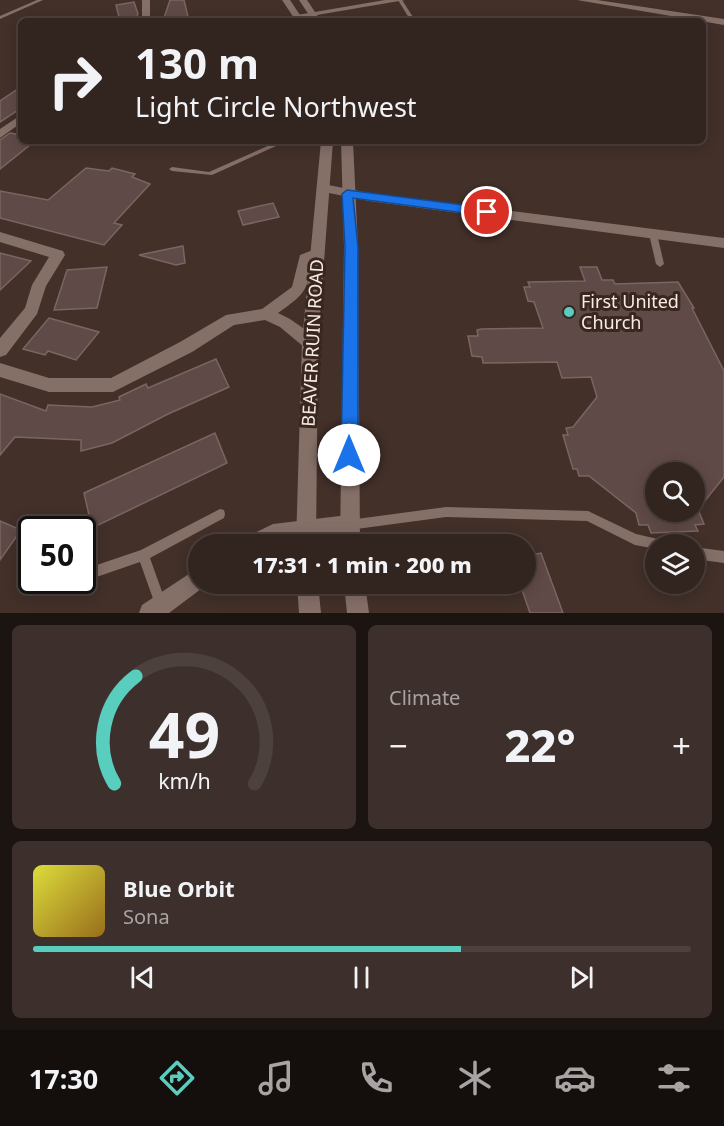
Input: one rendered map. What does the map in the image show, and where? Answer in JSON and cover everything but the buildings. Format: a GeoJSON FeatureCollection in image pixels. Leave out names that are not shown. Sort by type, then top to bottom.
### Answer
{"type":"FeatureCollection","features":[{"type":"Feature","properties":{"kind":"street"},"geometry":{"type":"LineString","coordinates":[[146,0],[146,18]]}},
{"type":"Feature","properties":{"kind":"street"},"geometry":{"type":"LineString","coordinates":[[286,0],[297,18]]}},
{"type":"Feature","properties":{"kind":"street"},"geometry":{"type":"LineString","coordinates":[[303,0],[315,17],[401,0]]}},
{"type":"Feature","properties":{"kind":"street"},"geometry":{"type":"LineString","coordinates":[[581,0],[698,18]]}},
{"type":"Feature","properties":{"kind":"street"},"geometry":{"type":"LineString","coordinates":[[706,19],[724,22]]}},
{"type":"Feature","properties":{"kind":"street"},"geometry":{"type":"LineString","coordinates":[[0,135],[18,120]]}},
{"type":"Feature","properties":{"kind":"street","name":"BEAVER RUIN ROAD"},"geometry":{"type":"LineString","coordinates":[[305,534],[310,342],[327,144]]}},
{"type":"Feature","properties":{"kind":"street","name":"BEAVER RUIN ROAD"},"geometry":{"type":"LineString","coordinates":[[347,144],[347,194],[351,247],[349,534]]}},
{"type":"Feature","properties":{"kind":"street"},"geometry":{"type":"LineString","coordinates":[[323,188],[347,194],[724,243]]}},
{"type":"Feature","properties":{"kind":"street"},"geometry":{"type":"LineString","coordinates":[[0,237],[58,255],[39,285],[32,310],[0,351]]}},
{"type":"Feature","properties":{"kind":"street"},"geometry":{"type":"LineString","coordinates":[[0,370],[49,385],[113,385],[186,347],[231,320],[266,315],[290,301],[302,288],[305,259],[318,253]]}},
{"type":"Feature","properties":{"kind":"street"},"geometry":{"type":"LineString","coordinates":[[266,315],[285,323],[310,342]]}},
{"type":"Feature","properties":{"kind":"street"},"geometry":{"type":"LineString","coordinates":[[156,610],[188,585]]}},
{"type":"Feature","properties":{"kind":"street"},"geometry":{"type":"LineString","coordinates":[[309,594],[310,613]]}},
{"type":"Feature","properties":{"kind":"street"},"geometry":{"type":"LineString","coordinates":[[356,594],[358,613]]}},
{"type":"Feature","properties":{"kind":"lane"},"geometry":{"type":"LineString","coordinates":[[0,18],[41,0]]}},
{"type":"Feature","properties":{"kind":"lane"},"geometry":{"type":"LineString","coordinates":[[401,0],[411,17]]}},
{"type":"Feature","properties":{"kind":"lane"},"geometry":{"type":"LineString","coordinates":[[172,169],[210,174],[277,144]]}},
{"type":"Feature","properties":{"kind":"lane"},"geometry":{"type":"LineString","coordinates":[[653,234],[660,264]]}},
{"type":"Feature","properties":{"kind":"lane"},"geometry":{"type":"LineString","coordinates":[[353,534],[446,512],[588,516],[635,539],[645,541]]}},
{"type":"Feature","properties":{"kind":"lane"},"geometry":{"type":"LineString","coordinates":[[96,571],[143,555],[220,514]]}},
{"type":"Feature","properties":{"kind":"lane"},"geometry":{"type":"LineString","coordinates":[[705,554],[724,557]]}},
{"type":"Feature","properties":{"kind":"lane"},"geometry":{"type":"LineString","coordinates":[[143,555],[156,610]]}},
{"type":"Feature","properties":{"kind":"place","name":"First United Church"},"geometry":{"type":"Point","coordinates":[569,312]}},
{"type":"Feature","properties":{"kind":"route"},"geometry":{"type":"LineString","coordinates":[[349,455],[351,247],[347,194],[487,212]]}}]}
